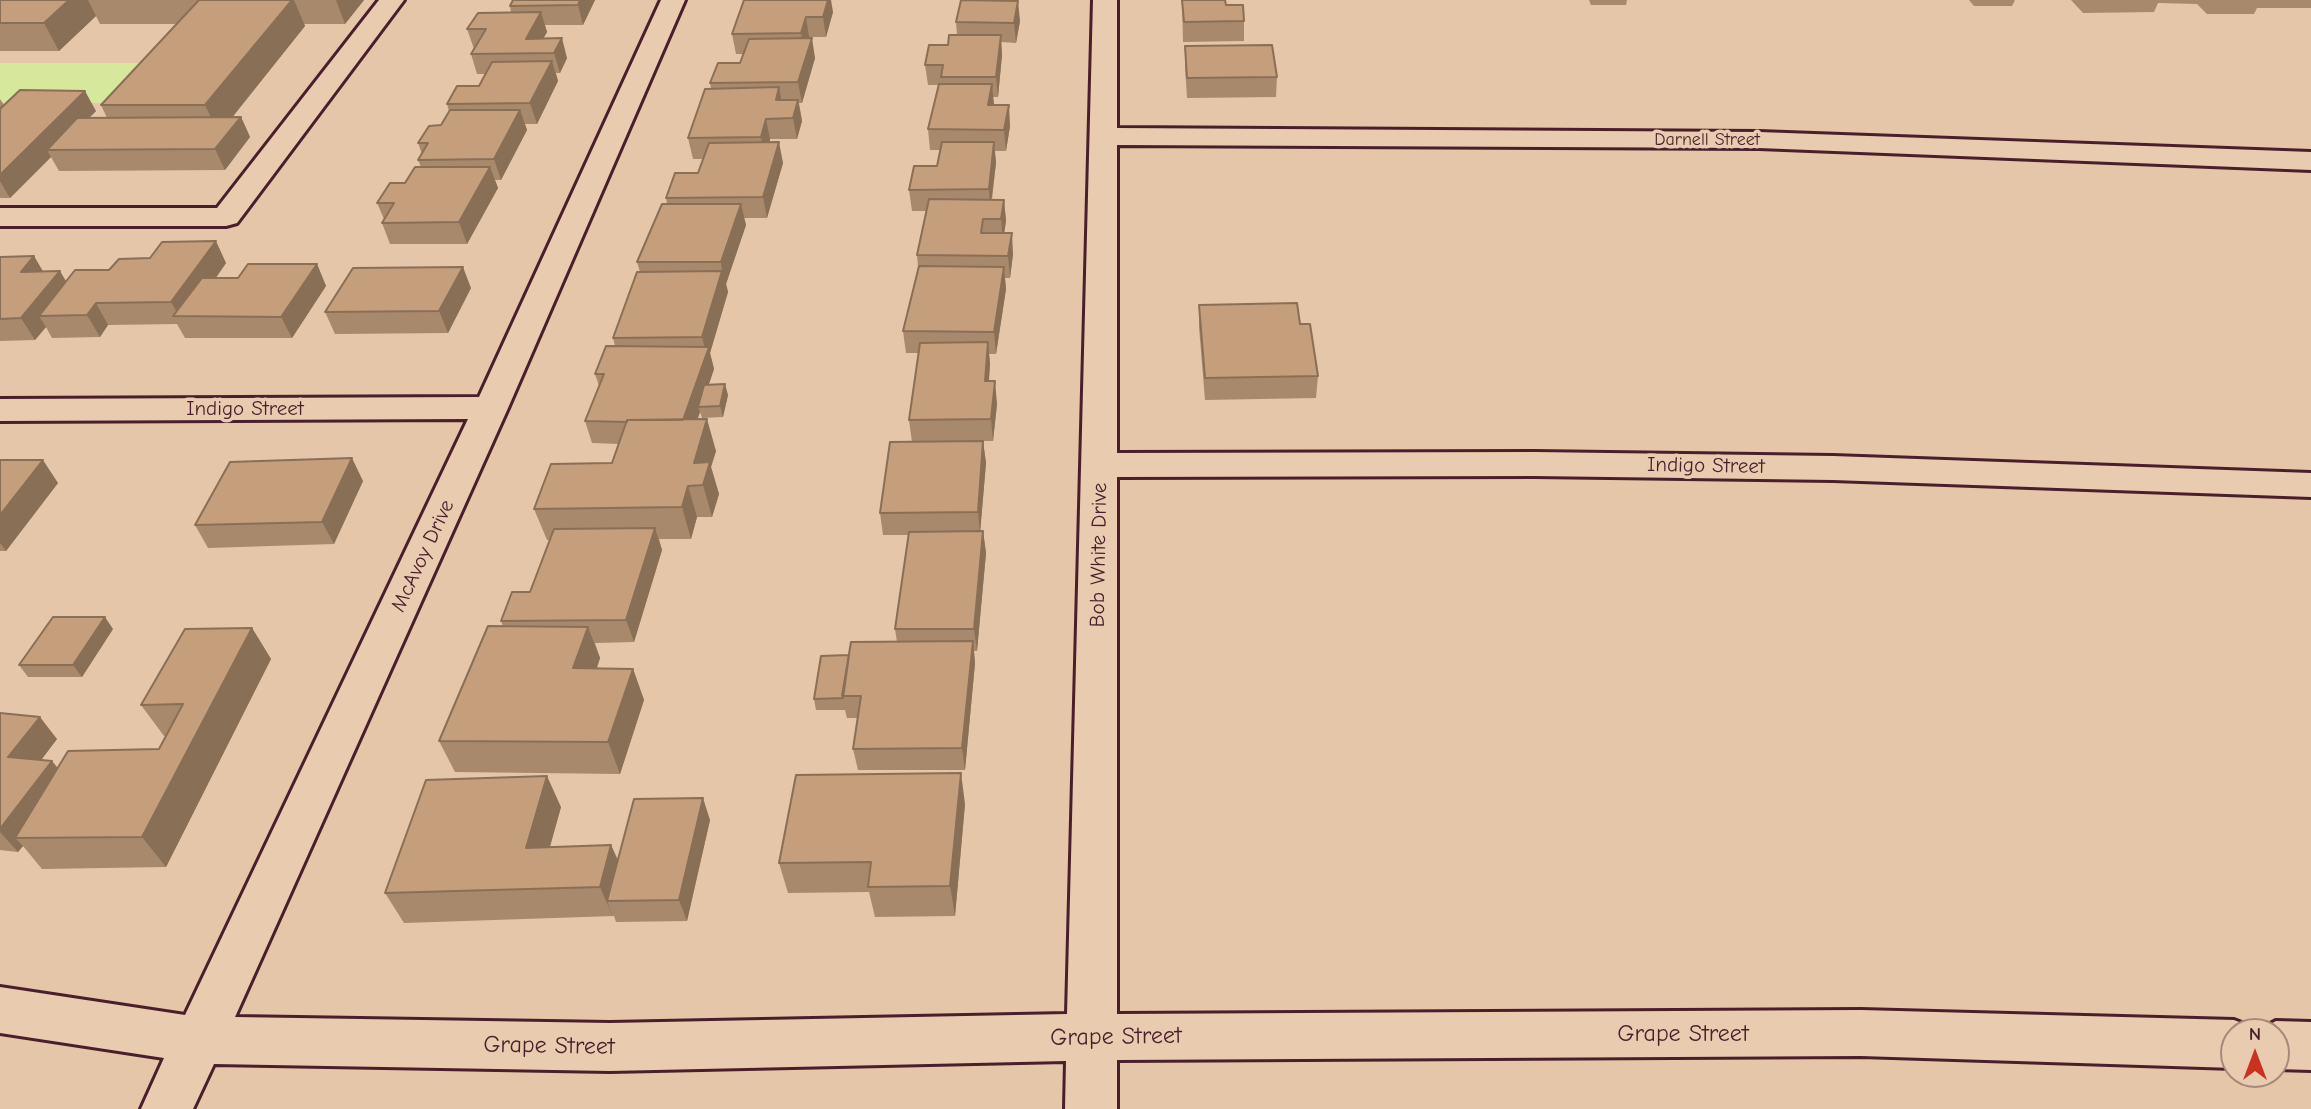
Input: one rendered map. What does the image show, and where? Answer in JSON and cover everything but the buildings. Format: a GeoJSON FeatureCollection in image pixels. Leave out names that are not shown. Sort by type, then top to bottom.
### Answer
{"type":"FeatureCollection","features":[{"type":"Feature","properties":{"kind":"street"},"geometry":{"type":"LineString","coordinates":[[0,217],[226,217],[392,0]]}},
{"type":"Feature","properties":{"kind":"street","name":"McAvoy Drive"},"geometry":{"type":"LineString","coordinates":[[167,1109],[491,408],[673,0]]}},
{"type":"Feature","properties":{"kind":"street","name":"Bob White Drive"},"geometry":{"type":"LineString","coordinates":[[1091,1109],[1105,0]]}},
{"type":"Feature","properties":{"kind":"street","name":"Darnell Street"},"geometry":{"type":"LineString","coordinates":[[1103,136],[1759,140],[2311,161]]}},
{"type":"Feature","properties":{"kind":"street","name":"Indigo Street"},"geometry":{"type":"LineString","coordinates":[[0,410],[491,408]]}},
{"type":"Feature","properties":{"kind":"street","name":"Indigo Street"},"geometry":{"type":"LineString","coordinates":[[1100,465],[1534,464],[1833,468],[2311,485]]}},
{"type":"Feature","properties":{"kind":"street","name":"Grape Street"},"geometry":{"type":"LineString","coordinates":[[0,1010],[199,1040],[610,1047],[1092,1037],[1861,1033],[2220,1044]]}},
{"type":"Feature","properties":{"kind":"street"},"geometry":{"type":"LineString","coordinates":[[2290,1045],[2311,1046]]}},
{"type":"Feature","properties":{"kind":"green space"},"geometry":{"type":"Polygon","coordinates":[[[0,63],[165,63],[128,103],[0,103],[0,63]]]}}]}
